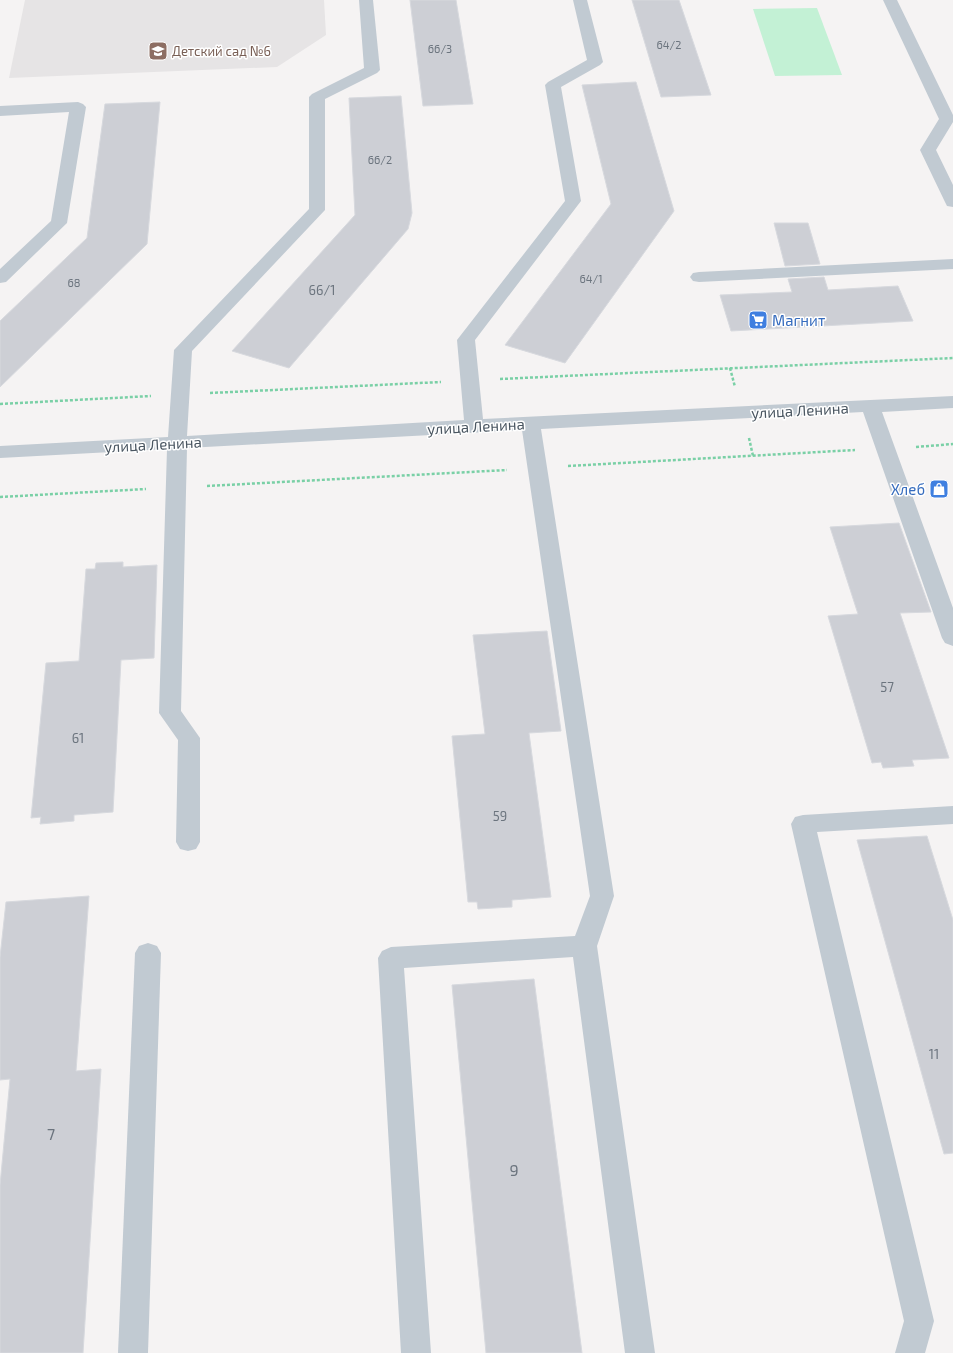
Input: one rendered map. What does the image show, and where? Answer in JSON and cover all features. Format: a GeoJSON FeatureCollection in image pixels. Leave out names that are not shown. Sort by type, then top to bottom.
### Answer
{"type":"FeatureCollection","features":[{"type":"Feature","properties":{"kind":"street"},"geometry":{"type":"LineString","coordinates":[[188,842],[189,738],[170,713],[177,443],[183,350],[317,210],[317,97],[372,70],[366,0]]}},
{"type":"Feature","properties":{"kind":"street"},"geometry":{"type":"LineString","coordinates":[[474,426],[471,380],[466,340],[573,201],[553,85],[595,62],[580,0]]}},
{"type":"Feature","properties":{"kind":"street"},"geometry":{"type":"LineString","coordinates":[[890,0],[947,119],[928,150],[953,202]]}},
{"type":"Feature","properties":{"kind":"street"},"geometry":{"type":"LineString","coordinates":[[0,110],[78,106],[59,223],[0,278]]}},
{"type":"Feature","properties":{"kind":"street"},"geometry":{"type":"LineString","coordinates":[[699,277],[953,264]]}},
{"type":"Feature","properties":{"kind":"street","name":"улица Ленина"},"geometry":{"type":"LineString","coordinates":[[0,452],[953,402]]}},
{"type":"Feature","properties":{"kind":"street"},"geometry":{"type":"LineString","coordinates":[[871,407],[953,638]]}},
{"type":"Feature","properties":{"kind":"street"},"geometry":{"type":"LineString","coordinates":[[531,424],[602,896],[584,946],[640,1353]]}},
{"type":"Feature","properties":{"kind":"street"},"geometry":{"type":"LineString","coordinates":[[910,1353],[919,1321],[803,824],[953,815]]}},
{"type":"Feature","properties":{"kind":"street"},"geometry":{"type":"LineString","coordinates":[[416,1353],[390,958],[584,946]]}},
{"type":"Feature","properties":{"kind":"street"},"geometry":{"type":"LineString","coordinates":[[133,1353],[148,952]]}},
{"type":"Feature","properties":{"kind":"path"},"geometry":{"type":"LineString","coordinates":[[730,368],[735,389]]}},
{"type":"Feature","properties":{"kind":"path"},"geometry":{"type":"LineString","coordinates":[[0,497],[953,444]]}},
{"type":"Feature","properties":{"kind":"shaded area","name":"Детский сад №6"},"geometry":{"type":"Polygon","coordinates":[[[25,0],[324,0],[326,35],[277,67],[9,78],[25,0]]]}},
{"type":"Feature","properties":{"kind":"green space"},"geometry":{"type":"Polygon","coordinates":[[[817,8],[842,75],[775,76],[753,9],[817,8]]]}},
{"type":"Feature","properties":{"kind":"building"},"geometry":{"type":"Polygon","coordinates":[[[410,0],[456,0],[473,104],[423,106],[410,0]]]}},
{"type":"Feature","properties":{"kind":"building"},"geometry":{"type":"Polygon","coordinates":[[[632,0],[679,0],[711,95],[661,97],[632,0]]]}},
{"type":"Feature","properties":{"kind":"building"},"geometry":{"type":"Polygon","coordinates":[[[636,82],[674,211],[565,363],[505,345],[611,204],[582,85],[636,82]]]}},
{"type":"Feature","properties":{"kind":"building"},"geometry":{"type":"Polygon","coordinates":[[[401,96],[412,213],[408,229],[289,368],[232,351],[355,215],[349,98],[401,96]]]}},
{"type":"Feature","properties":{"kind":"building"},"geometry":{"type":"Polygon","coordinates":[[[160,102],[147,244],[0,387],[0,321],[87,238],[105,104],[160,102]]]}},
{"type":"Feature","properties":{"kind":"building"},"geometry":{"type":"Polygon","coordinates":[[[774,223],[808,223],[820,264],[785,266],[774,223]]]}},
{"type":"Feature","properties":{"kind":"building"},"geometry":{"type":"Polygon","coordinates":[[[824,277],[828,290],[898,286],[913,321],[731,331],[720,295],[792,292],[788,279],[824,277]]]}},
{"type":"Feature","properties":{"kind":"building"},"geometry":{"type":"Polygon","coordinates":[[[899,523],[931,612],[900,613],[949,758],[912,760],[914,766],[883,768],[881,762],[872,763],[828,616],[858,614],[830,527],[899,523]]]}},
{"type":"Feature","properties":{"kind":"building"},"geometry":{"type":"Polygon","coordinates":[[[123,562],[123,567],[157,565],[154,658],[121,660],[113,812],[74,815],[74,821],[40,824],[41,817],[31,818],[46,663],[79,661],[86,569],[95,569],[96,563],[123,562]]]}},
{"type":"Feature","properties":{"kind":"building"},"geometry":{"type":"Polygon","coordinates":[[[547,631],[561,731],[529,733],[551,897],[512,900],[512,907],[478,909],[477,902],[468,902],[452,736],[485,734],[473,635],[547,631]]]}},
{"type":"Feature","properties":{"kind":"building"},"geometry":{"type":"Polygon","coordinates":[[[927,836],[953,920],[953,1153],[944,1154],[857,840],[927,836]]]}},
{"type":"Feature","properties":{"kind":"building"},"geometry":{"type":"Polygon","coordinates":[[[89,896],[76,1071],[101,1069],[83,1353],[0,1353],[0,1185],[10,1079],[0,1080],[0,957],[6,902],[89,896]]]}},
{"type":"Feature","properties":{"kind":"building"},"geometry":{"type":"Polygon","coordinates":[[[534,979],[582,1353],[486,1353],[452,985],[534,979]]]}},
{"type":"Feature","properties":{"kind":"place","name":"Детский сад №6"},"geometry":{"type":"Point","coordinates":[158,51]}},
{"type":"Feature","properties":{"kind":"place","name":"Магнит"},"geometry":{"type":"Point","coordinates":[758,320]}},
{"type":"Feature","properties":{"kind":"place","name":"Хлеб"},"geometry":{"type":"Point","coordinates":[939,489]}}]}
